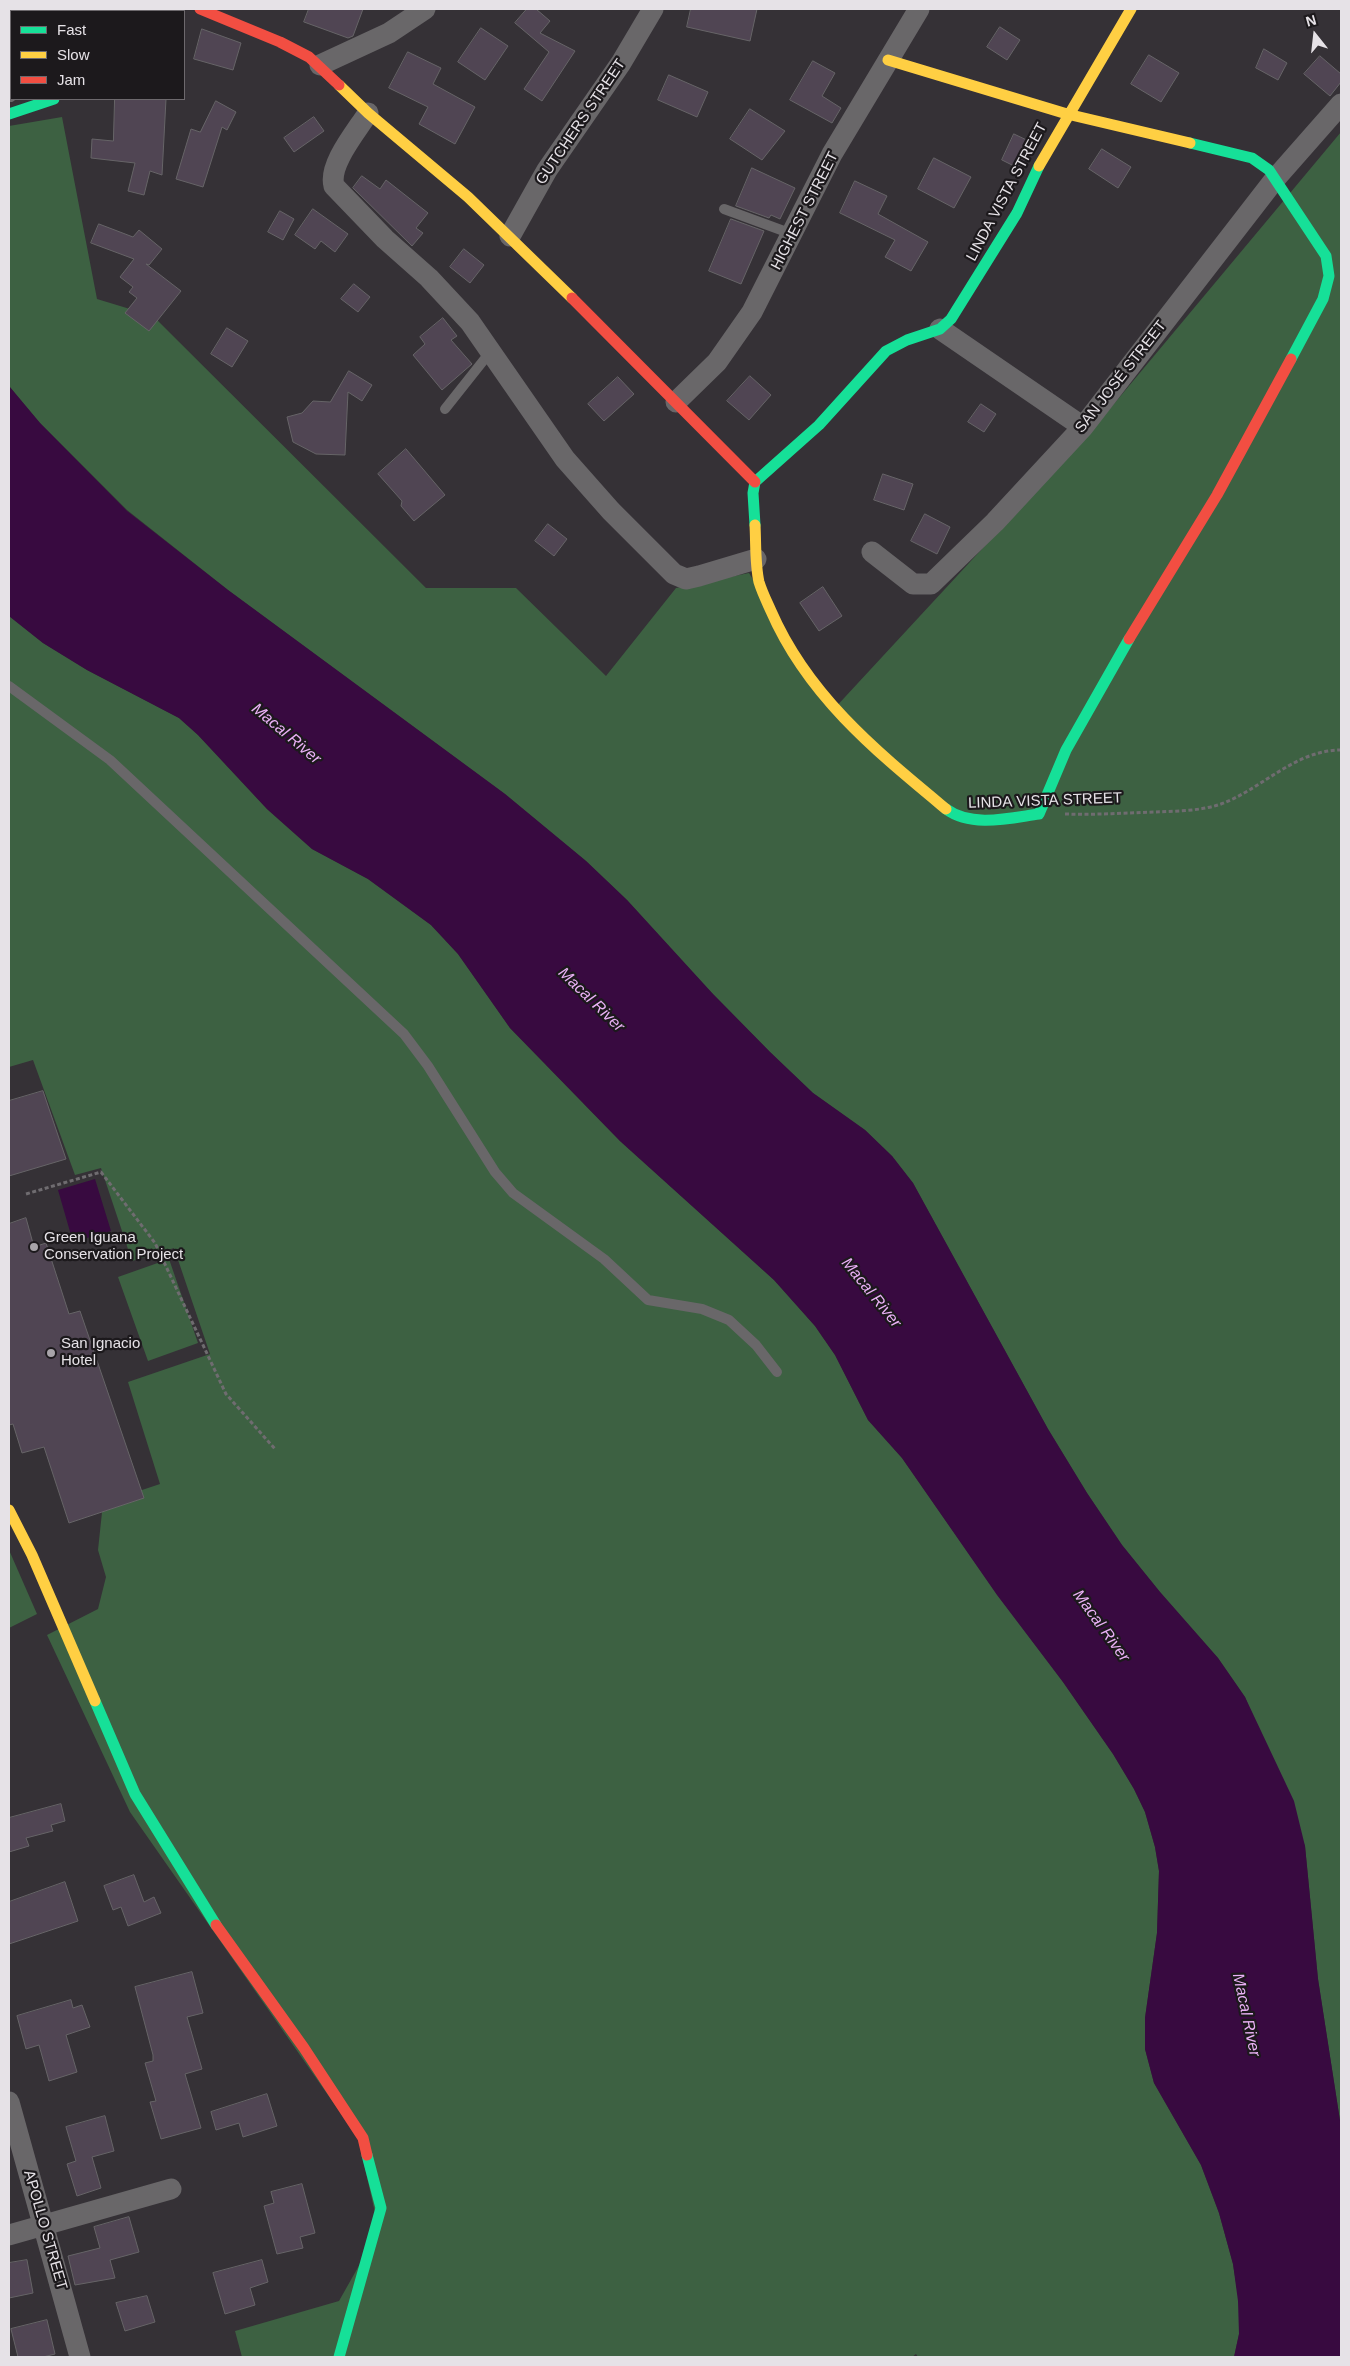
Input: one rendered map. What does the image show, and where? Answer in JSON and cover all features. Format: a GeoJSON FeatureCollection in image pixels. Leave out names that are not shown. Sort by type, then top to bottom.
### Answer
{"type":"FeatureCollection","features":[{"type":"Feature","properties":{"kind":"street"},"geometry":{"type":"LineString","coordinates":[[200,9],[280,42],[320,66],[368,114],[510,236],[755,482]]}},
{"type":"Feature","properties":{"kind":"street"},"geometry":{"type":"LineString","coordinates":[[320,66],[389,33],[425,9]]}},
{"type":"Feature","properties":{"kind":"street","name":"GUTCHERS STREET"},"geometry":{"type":"LineString","coordinates":[[510,236],[547,170],[621,62],[653,9]]}},
{"type":"Feature","properties":{"kind":"street","name":"HIGHEST STREET"},"geometry":{"type":"LineString","coordinates":[[676,402],[717,362],[752,312],[832,154],[919,9]]}},
{"type":"Feature","properties":{"kind":"street","name":"LINDA VISTA STREET"},"geometry":{"type":"LineString","coordinates":[[1039,814],[985,820],[960,818],[949,812],[883,757],[838,714],[805,671],[767,606],[759,582],[756,559],[753,493],[755,482],[819,425],[886,351],[907,340],[940,329],[961,306],[1017,213],[1046,152],[1067,114],[1131,9]]}},
{"type":"Feature","properties":{"kind":"street"},"geometry":{"type":"LineString","coordinates":[[888,60],[1067,114],[1252,158],[1265,166],[1275,179],[1326,256],[1329,276],[1322,299],[1217,495],[1118,656],[1066,750],[1039,814]]}},
{"type":"Feature","properties":{"kind":"street"},"geometry":{"type":"LineString","coordinates":[[9,114],[51,100]]}},
{"type":"Feature","properties":{"kind":"street","name":"SAN JOSÉ STREET"},"geometry":{"type":"LineString","coordinates":[[872,552],[913,584],[931,584],[995,522],[1083,427],[1275,179],[1341,104]]}},
{"type":"Feature","properties":{"kind":"street"},"geometry":{"type":"LineString","coordinates":[[368,114],[335,166],[331,177],[334,186],[385,239],[429,278],[470,322],[492,350],[565,459],[611,511],[674,574],[686,578],[699,576],[756,559]]}},
{"type":"Feature","properties":{"kind":"street"},"geometry":{"type":"LineString","coordinates":[[940,329],[1083,427]]}},
{"type":"Feature","properties":{"kind":"street"},"geometry":{"type":"LineString","coordinates":[[9,1510],[32,1555],[135,1794],[202,1905],[304,2048],[363,2138],[381,2208],[339,2357]]}},
{"type":"Feature","properties":{"kind":"street","name":"APOLLO STREET"},"geometry":{"type":"LineString","coordinates":[[9,2102],[80,2357]]}},
{"type":"Feature","properties":{"kind":"street"},"geometry":{"type":"LineString","coordinates":[[9,2235],[171,2189]]}},
{"type":"Feature","properties":{"kind":"lane"},"geometry":{"type":"LineString","coordinates":[[22,100],[33,107]]}},
{"type":"Feature","properties":{"kind":"lane"},"geometry":{"type":"LineString","coordinates":[[724,209],[792,234]]}},
{"type":"Feature","properties":{"kind":"lane"},"geometry":{"type":"LineString","coordinates":[[445,409],[492,350]]}},
{"type":"Feature","properties":{"kind":"lane"},"geometry":{"type":"LineString","coordinates":[[9,686],[110,760],[404,1034],[428,1066],[495,1172],[513,1194],[604,1259],[648,1300],[702,1309],[729,1320],[756,1345],[777,1372]]}},
{"type":"Feature","properties":{"kind":"path","name":"LINDA VISTA STREET"},"geometry":{"type":"LineString","coordinates":[[1039,814],[1096,815],[1210,807],[1244,792],[1308,757],[1331,750],[1341,750]]}},
{"type":"Feature","properties":{"kind":"path"},"geometry":{"type":"LineString","coordinates":[[26,1194],[101,1172],[155,1244],[226,1394],[275,1449]]}},
{"type":"Feature","properties":{"kind":"green space"},"geometry":{"type":"Polygon","coordinates":[[[62,117],[97,299],[153,316],[426,588],[516,588],[606,676],[676,588],[749,573],[833,710],[1093,429],[1341,132],[1341,2127],[1318,1979],[1305,1846],[1245,1697],[1218,1658],[1122,1545],[1087,1493],[1048,1429],[913,1183],[892,1156],[865,1130],[813,1093],[770,1052],[712,993],[627,900],[586,861],[505,794],[228,590],[127,510],[40,423],[9,386],[9,126],[62,117]]]}},
{"type":"Feature","properties":{"kind":"green space"},"geometry":{"type":"Polygon","coordinates":[[[9,616],[43,643],[87,670],[179,718],[198,735],[267,809],[312,849],[368,879],[431,925],[458,954],[510,1028],[620,1141],[774,1280],[815,1326],[835,1355],[868,1420],[902,1458],[997,1594],[1063,1682],[1113,1754],[1145,1812],[1155,1847],[1159,1871],[1157,1933],[1145,2018],[1145,2049],[1154,2083],[1201,2165],[1219,2213],[1233,2264],[1239,2301],[1239,2334],[1234,2357],[918,2357],[916,2354],[912,2357],[242,2357],[235,2331],[339,2301],[379,2230],[358,2138],[130,1812],[47,1635],[98,1609],[106,1577],[98,1550],[103,1503],[160,1484],[128,1382],[210,1354],[174,1248],[132,1261],[101,1168],[75,1175],[33,1060],[9,1067],[9,616]]]}},
{"type":"Feature","properties":{"kind":"green space"},"geometry":{"type":"Polygon","coordinates":[[[169,1259],[198,1343],[148,1361],[118,1277],[169,1259]]]}},
{"type":"Feature","properties":{"kind":"green space"},"geometry":{"type":"Polygon","coordinates":[[[9,1550],[37,1614],[9,1628],[9,1550]]]}},
{"type":"Feature","properties":{"kind":"water","name":"Macal River"},"geometry":{"type":"Polygon","coordinates":[[[9,386],[40,423],[127,511],[228,590],[505,794],[586,861],[627,900],[712,993],[770,1052],[813,1093],[865,1130],[892,1156],[913,1183],[1048,1429],[1087,1493],[1122,1545],[1218,1658],[1245,1697],[1294,1801],[1305,1846],[1318,1979],[1341,2127],[1341,2357],[1234,2357],[1239,2334],[1238,2301],[1233,2264],[1219,2213],[1201,2165],[1154,2083],[1145,2049],[1145,2018],[1157,1933],[1159,1871],[1155,1847],[1145,1812],[1113,1754],[1063,1682],[997,1595],[902,1458],[868,1420],[835,1355],[815,1326],[774,1280],[620,1141],[510,1028],[458,954],[431,925],[368,879],[312,849],[267,809],[198,735],[179,718],[87,670],[43,643],[9,616],[9,386]]]}},
{"type":"Feature","properties":{"kind":"water"},"geometry":{"type":"Polygon","coordinates":[[[95,1179],[111,1231],[73,1242],[58,1190],[95,1179]]]}},
{"type":"Feature","properties":{"kind":"building"},"geometry":{"type":"Polygon","coordinates":[[[309,9],[363,9],[353,36],[348,38],[304,22],[309,9]]]}},
{"type":"Feature","properties":{"kind":"building"},"geometry":{"type":"Polygon","coordinates":[[[527,9],[536,9],[550,21],[540,33],[575,51],[542,101],[524,89],[549,52],[515,23],[527,9]]]}},
{"type":"Feature","properties":{"kind":"building"},"geometry":{"type":"Polygon","coordinates":[[[691,9],[757,9],[750,41],[687,27],[691,9]]]}},
{"type":"Feature","properties":{"kind":"building"},"geometry":{"type":"Polygon","coordinates":[[[1000,27],[1020,40],[1007,60],[987,47],[1000,27]]]}},
{"type":"Feature","properties":{"kind":"building"},"geometry":{"type":"Polygon","coordinates":[[[481,28],[508,46],[485,80],[458,62],[481,28]]]}},
{"type":"Feature","properties":{"kind":"building"},"geometry":{"type":"Polygon","coordinates":[[[202,29],[241,43],[233,70],[194,59],[202,29]]]}},
{"type":"Feature","properties":{"kind":"building"},"geometry":{"type":"Polygon","coordinates":[[[1264,49],[1287,63],[1278,80],[1256,68],[1264,49]]]}},
{"type":"Feature","properties":{"kind":"building"},"geometry":{"type":"Polygon","coordinates":[[[408,52],[441,68],[433,84],[475,107],[455,144],[419,124],[428,107],[389,88],[408,52]]]}},
{"type":"Feature","properties":{"kind":"building"},"geometry":{"type":"Polygon","coordinates":[[[1149,55],[1179,73],[1161,102],[1131,84],[1149,55]]]}},
{"type":"Feature","properties":{"kind":"building"},"geometry":{"type":"Polygon","coordinates":[[[1320,56],[1341,74],[1341,82],[1330,96],[1304,74],[1320,56]]]}},
{"type":"Feature","properties":{"kind":"building"},"geometry":{"type":"Polygon","coordinates":[[[813,61],[835,73],[822,96],[841,108],[832,123],[790,100],[813,61]]]}},
{"type":"Feature","properties":{"kind":"building"},"geometry":{"type":"Polygon","coordinates":[[[669,75],[708,92],[697,117],[658,100],[669,75]]]}},
{"type":"Feature","properties":{"kind":"building"},"geometry":{"type":"Polygon","coordinates":[[[115,100],[166,100],[162,175],[150,171],[144,195],[128,191],[135,163],[91,158],[92,139],[113,141],[115,100]]]}},
{"type":"Feature","properties":{"kind":"building"},"geometry":{"type":"Polygon","coordinates":[[[216,101],[236,112],[227,130],[222,127],[203,187],[176,179],[191,129],[200,132],[216,101]]]}},
{"type":"Feature","properties":{"kind":"building"},"geometry":{"type":"Polygon","coordinates":[[[750,109],[785,131],[762,160],[730,139],[750,109]]]}},
{"type":"Feature","properties":{"kind":"building"},"geometry":{"type":"Polygon","coordinates":[[[314,117],[324,131],[294,152],[284,138],[314,117]]]}},
{"type":"Feature","properties":{"kind":"building"},"geometry":{"type":"Polygon","coordinates":[[[1014,134],[1033,143],[1020,169],[1002,160],[1014,134]]]}},
{"type":"Feature","properties":{"kind":"building"},"geometry":{"type":"Polygon","coordinates":[[[1102,149],[1131,167],[1118,188],[1089,169],[1102,149]]]}},
{"type":"Feature","properties":{"kind":"building"},"geometry":{"type":"Polygon","coordinates":[[[934,158],[971,177],[954,208],[918,189],[934,158]]]}},
{"type":"Feature","properties":{"kind":"building"},"geometry":{"type":"Polygon","coordinates":[[[752,168],[795,188],[780,219],[771,215],[769,218],[736,206],[752,168]]]}},
{"type":"Feature","properties":{"kind":"building"},"geometry":{"type":"Polygon","coordinates":[[[362,176],[380,189],[386,180],[428,213],[416,228],[423,233],[412,246],[353,188],[362,176]]]}},
{"type":"Feature","properties":{"kind":"building"},"geometry":{"type":"Polygon","coordinates":[[[855,181],[887,196],[878,214],[928,242],[911,271],[885,257],[895,240],[840,213],[855,181]]]}},
{"type":"Feature","properties":{"kind":"building"},"geometry":{"type":"Polygon","coordinates":[[[313,209],[348,234],[335,252],[321,241],[315,249],[295,235],[313,209]]]}},
{"type":"Feature","properties":{"kind":"building"},"geometry":{"type":"Polygon","coordinates":[[[280,211],[294,219],[283,240],[268,232],[280,211]]]}},
{"type":"Feature","properties":{"kind":"building"},"geometry":{"type":"Polygon","coordinates":[[[731,219],[764,231],[741,284],[709,271],[731,219]]]}},
{"type":"Feature","properties":{"kind":"building"},"geometry":{"type":"Polygon","coordinates":[[[99,224],[133,237],[139,230],[162,249],[149,265],[146,264],[181,291],[149,331],[125,313],[137,298],[129,292],[133,287],[120,277],[134,259],[91,243],[99,224]]]}},
{"type":"Feature","properties":{"kind":"building"},"geometry":{"type":"Polygon","coordinates":[[[464,249],[484,265],[470,283],[450,267],[464,249]]]}},
{"type":"Feature","properties":{"kind":"building"},"geometry":{"type":"Polygon","coordinates":[[[354,284],[370,297],[358,312],[341,299],[354,284]]]}},
{"type":"Feature","properties":{"kind":"building"},"geometry":{"type":"Polygon","coordinates":[[[443,318],[457,336],[451,340],[472,364],[442,390],[413,355],[425,344],[420,337],[443,318]]]}},
{"type":"Feature","properties":{"kind":"building"},"geometry":{"type":"Polygon","coordinates":[[[227,328],[248,341],[232,367],[211,354],[227,328]]]}},
{"type":"Feature","properties":{"kind":"building"},"geometry":{"type":"Polygon","coordinates":[[[349,371],[372,385],[362,401],[348,392],[345,455],[316,454],[293,442],[287,417],[302,413],[313,401],[330,402],[349,371]]]}},
{"type":"Feature","properties":{"kind":"building"},"geometry":{"type":"Polygon","coordinates":[[[750,376],[771,395],[749,420],[727,401],[750,376]]]}},
{"type":"Feature","properties":{"kind":"building"},"geometry":{"type":"Polygon","coordinates":[[[618,377],[634,394],[604,421],[588,404],[618,377]]]}},
{"type":"Feature","properties":{"kind":"building"},"geometry":{"type":"Polygon","coordinates":[[[981,404],[996,414],[984,432],[968,422],[981,404]]]}},
{"type":"Feature","properties":{"kind":"building"},"geometry":{"type":"Polygon","coordinates":[[[406,449],[445,495],[414,521],[401,506],[402,501],[378,474],[406,449]]]}},
{"type":"Feature","properties":{"kind":"building"},"geometry":{"type":"Polygon","coordinates":[[[883,474],[913,484],[904,510],[874,500],[883,474]]]}},
{"type":"Feature","properties":{"kind":"building"},"geometry":{"type":"Polygon","coordinates":[[[925,514],[950,527],[937,554],[911,541],[925,514]]]}},
{"type":"Feature","properties":{"kind":"building"},"geometry":{"type":"Polygon","coordinates":[[[548,524],[567,539],[554,556],[535,541],[548,524]]]}},
{"type":"Feature","properties":{"kind":"building"},"geometry":{"type":"Polygon","coordinates":[[[823,587],[842,616],[819,631],[800,603],[823,587]]]}},
{"type":"Feature","properties":{"kind":"building"},"geometry":{"type":"Polygon","coordinates":[[[43,1091],[66,1159],[9,1176],[9,1101],[43,1091]]]}},
{"type":"Feature","properties":{"kind":"building","name":"San Ignacio Hotel"},"geometry":{"type":"Polygon","coordinates":[[[26,1218],[34,1247],[46,1243],[69,1314],[80,1311],[144,1498],[69,1523],[44,1447],[22,1453],[13,1424],[9,1425],[9,1224],[26,1218]]]}},
{"type":"Feature","properties":{"kind":"building"},"geometry":{"type":"Polygon","coordinates":[[[61,1804],[65,1821],[51,1825],[53,1831],[26,1838],[29,1846],[9,1852],[9,1818],[61,1804]]]}},
{"type":"Feature","properties":{"kind":"building"},"geometry":{"type":"Polygon","coordinates":[[[134,1875],[144,1902],[154,1897],[161,1913],[128,1926],[121,1907],[113,1910],[104,1886],[134,1875]]]}},
{"type":"Feature","properties":{"kind":"building"},"geometry":{"type":"Polygon","coordinates":[[[65,1882],[78,1921],[9,1944],[9,1902],[65,1882]]]}},
{"type":"Feature","properties":{"kind":"building"},"geometry":{"type":"Polygon","coordinates":[[[192,1972],[203,2013],[187,2017],[202,2069],[185,2074],[201,2128],[161,2139],[150,2102],[156,2101],[145,2063],[153,2061],[153,2055],[135,1987],[192,1972]]]}},
{"type":"Feature","properties":{"kind":"building"},"geometry":{"type":"Polygon","coordinates":[[[71,2000],[73,2008],[82,2005],[90,2027],[66,2035],[77,2072],[49,2081],[39,2045],[26,2049],[17,2016],[71,2000]]]}},
{"type":"Feature","properties":{"kind":"building"},"geometry":{"type":"Polygon","coordinates":[[[267,2094],[277,2126],[243,2137],[239,2123],[216,2130],[211,2112],[267,2094]]]}},
{"type":"Feature","properties":{"kind":"building"},"geometry":{"type":"Polygon","coordinates":[[[105,2116],[114,2151],[92,2157],[101,2188],[77,2196],[67,2164],[76,2161],[66,2127],[105,2116]]]}},
{"type":"Feature","properties":{"kind":"building"},"geometry":{"type":"Polygon","coordinates":[[[302,2184],[315,2233],[300,2237],[303,2248],[277,2254],[264,2206],[274,2203],[271,2192],[302,2184]]]}},
{"type":"Feature","properties":{"kind":"building"},"geometry":{"type":"Polygon","coordinates":[[[129,2217],[139,2252],[110,2260],[115,2278],[75,2285],[68,2256],[100,2248],[94,2227],[129,2217]]]}},
{"type":"Feature","properties":{"kind":"building"},"geometry":{"type":"Polygon","coordinates":[[[27,2260],[33,2293],[9,2298],[9,2263],[27,2260]]]}},
{"type":"Feature","properties":{"kind":"building"},"geometry":{"type":"Polygon","coordinates":[[[262,2260],[268,2282],[250,2288],[255,2305],[225,2314],[213,2273],[262,2260]]]}},
{"type":"Feature","properties":{"kind":"building"},"geometry":{"type":"Polygon","coordinates":[[[147,2296],[155,2322],[125,2331],[116,2303],[147,2296]]]}},
{"type":"Feature","properties":{"kind":"building"},"geometry":{"type":"Polygon","coordinates":[[[47,2320],[55,2354],[43,2357],[18,2357],[11,2329],[47,2320]]]}},
{"type":"Feature","properties":{"kind":"traffic: fast"},"geometry":{"type":"LineString","coordinates":[[9,114],[51,100]]}},
{"type":"Feature","properties":{"kind":"traffic: fast"},"geometry":{"type":"LineString","coordinates":[[1190,143],[1252,158],[1269,170],[1326,256],[1329,276],[1323,299],[1291,359]]}},
{"type":"Feature","properties":{"kind":"traffic: fast"},"geometry":{"type":"LineString","coordinates":[[755,525],[753,493],[755,482],[819,425],[886,351],[907,340],[940,329],[951,319],[1017,213],[1039,166]]}},
{"type":"Feature","properties":{"kind":"traffic: fast"},"geometry":{"type":"LineString","coordinates":[[946,809],[956,815],[979,820],[1039,814],[1066,750],[1129,639]]}},
{"type":"Feature","properties":{"kind":"traffic: fast"},"geometry":{"type":"LineString","coordinates":[[95,1701],[135,1794],[216,1925]]}},
{"type":"Feature","properties":{"kind":"traffic: fast"},"geometry":{"type":"LineString","coordinates":[[339,2357],[381,2208],[367,2155]]}},
{"type":"Feature","properties":{"kind":"traffic: slow"},"geometry":{"type":"LineString","coordinates":[[1039,166],[1131,9]]}},
{"type":"Feature","properties":{"kind":"traffic: slow"},"geometry":{"type":"LineString","coordinates":[[888,60],[1067,114],[1190,143]]}},
{"type":"Feature","properties":{"kind":"traffic: slow"},"geometry":{"type":"LineString","coordinates":[[339,85],[368,113],[468,197],[572,298]]}},
{"type":"Feature","properties":{"kind":"traffic: slow"},"geometry":{"type":"LineString","coordinates":[[755,525],[757,568],[760,586],[786,642],[804,670],[846,720],[894,766],[946,809]]}},
{"type":"Feature","properties":{"kind":"traffic: slow"},"geometry":{"type":"LineString","coordinates":[[9,1510],[32,1555],[95,1701]]}},
{"type":"Feature","properties":{"kind":"traffic: jam"},"geometry":{"type":"LineString","coordinates":[[200,9],[280,42],[309,57],[339,85]]}},
{"type":"Feature","properties":{"kind":"traffic: jam"},"geometry":{"type":"LineString","coordinates":[[572,298],[755,482]]}},
{"type":"Feature","properties":{"kind":"traffic: jam"},"geometry":{"type":"LineString","coordinates":[[1129,639],[1217,495],[1291,359]]}},
{"type":"Feature","properties":{"kind":"traffic: jam"},"geometry":{"type":"LineString","coordinates":[[216,1925],[304,2048],[363,2138],[367,2155]]}},
{"type":"Feature","properties":{"kind":"place","name":"Green Iguana Conservation Project"},"geometry":{"type":"Point","coordinates":[34,1247]}},
{"type":"Feature","properties":{"kind":"place","name":"San Ignacio Hotel"},"geometry":{"type":"Point","coordinates":[51,1353]}}]}
